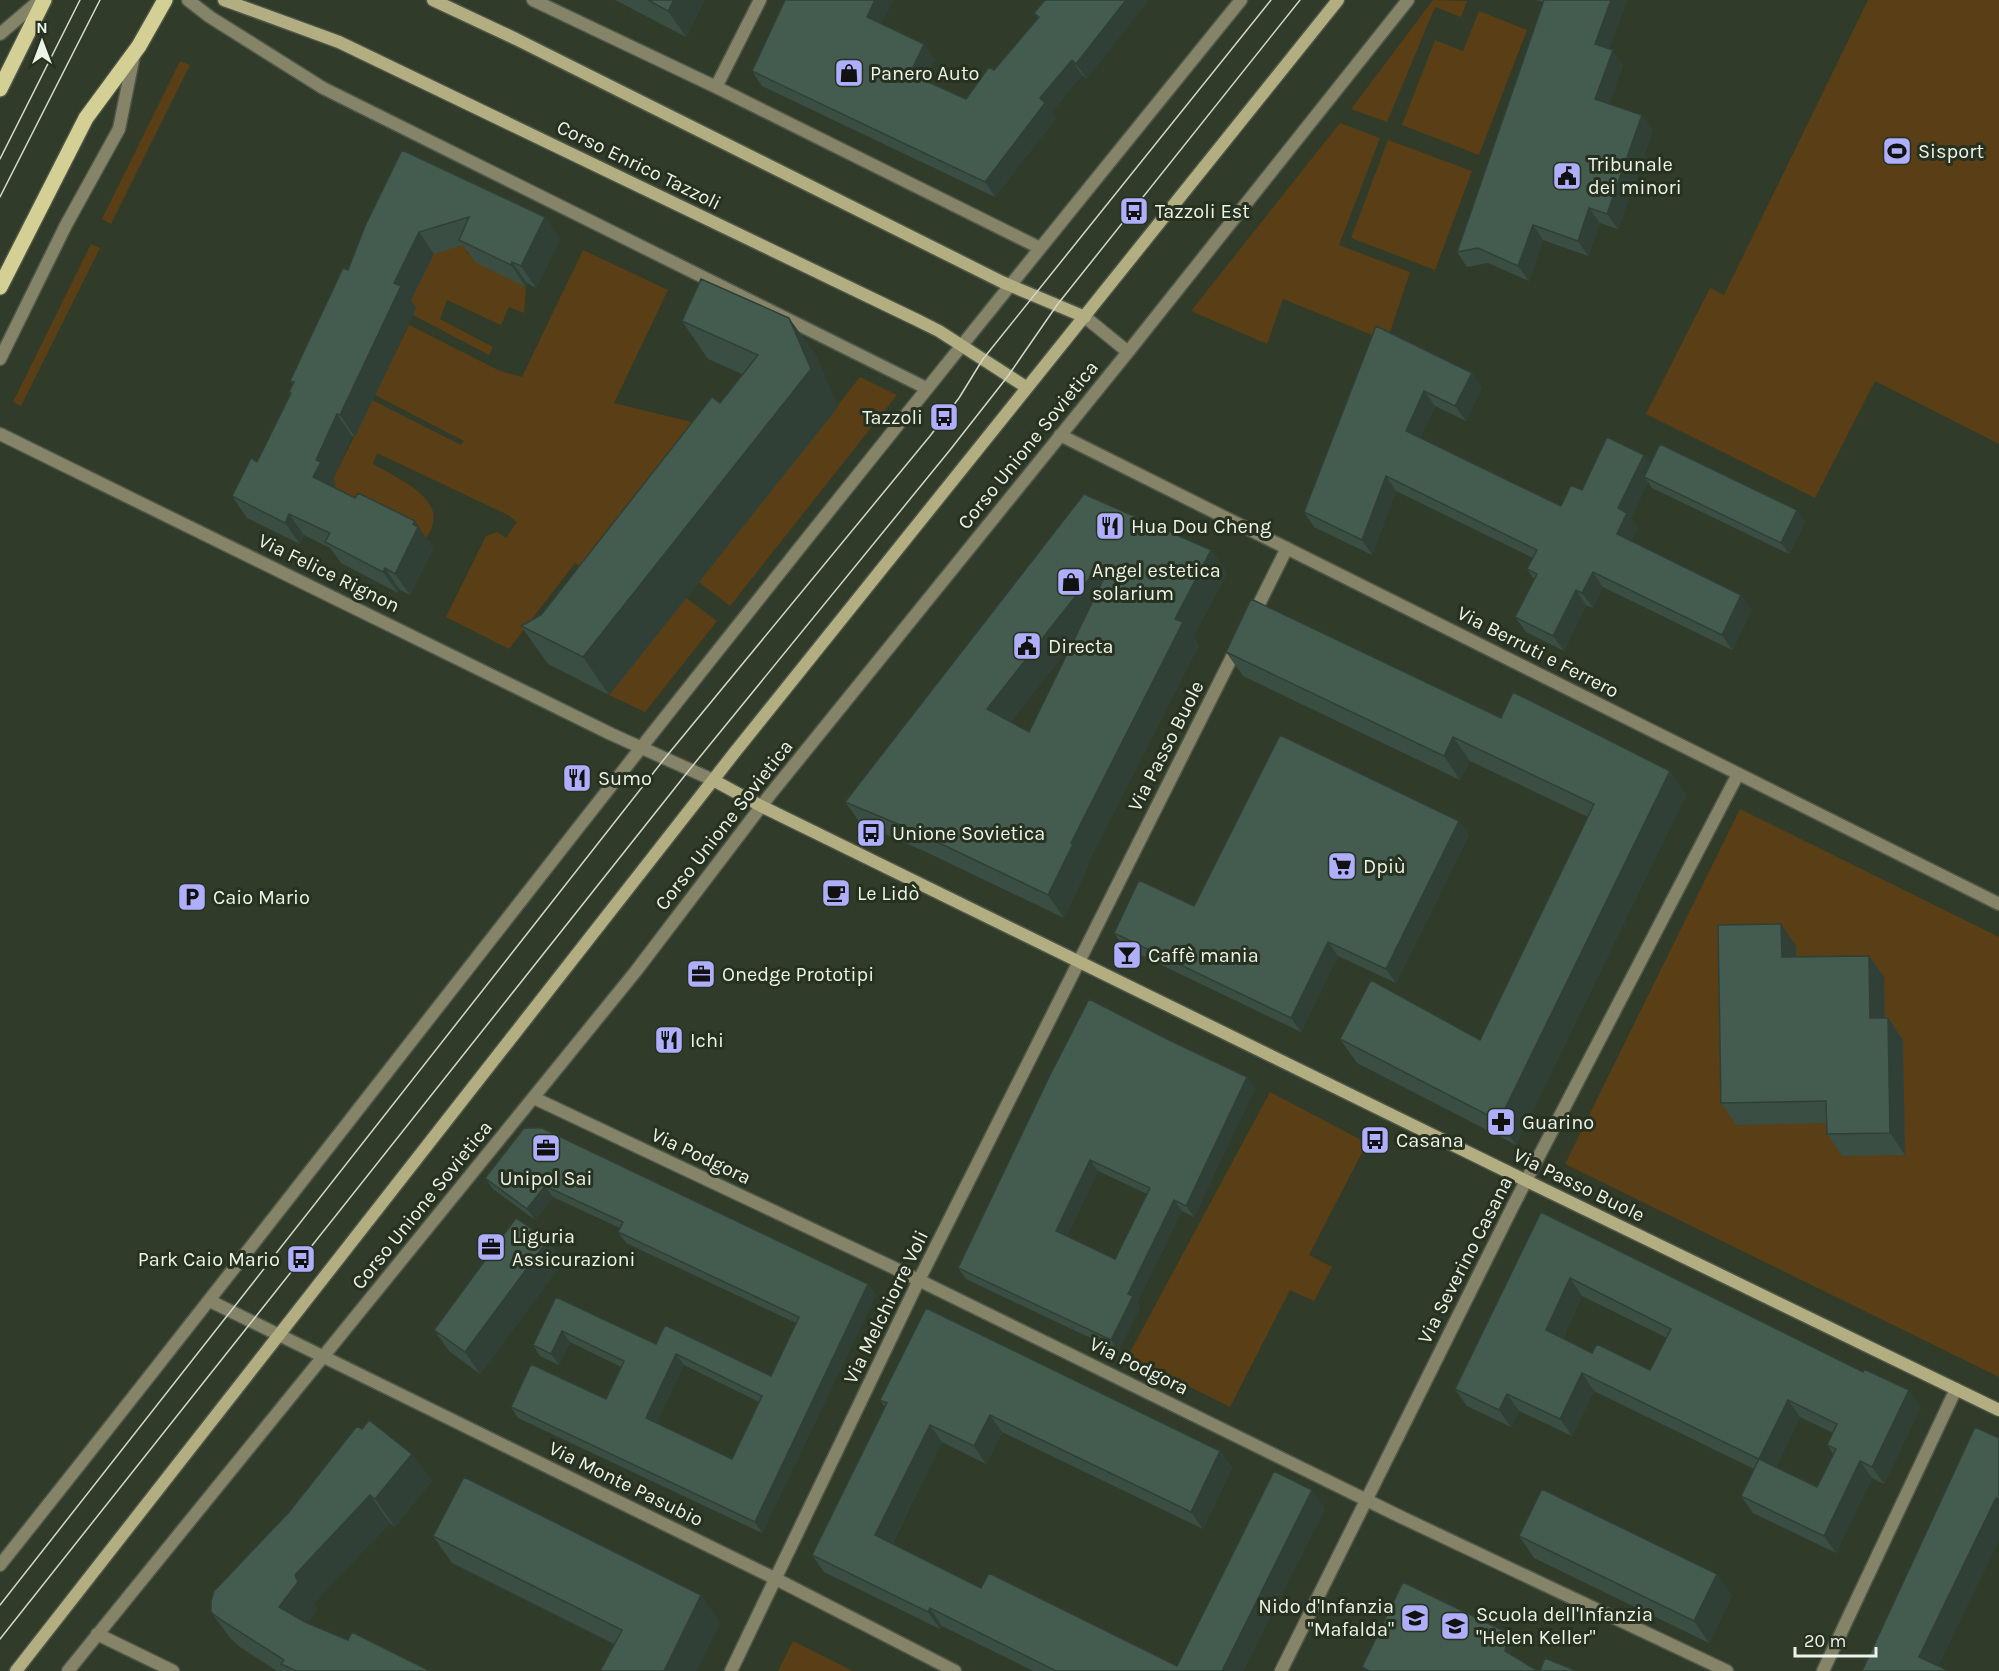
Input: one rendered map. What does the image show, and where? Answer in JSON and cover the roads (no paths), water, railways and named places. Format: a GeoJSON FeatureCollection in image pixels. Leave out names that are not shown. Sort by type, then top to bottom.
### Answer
{"type":"FeatureCollection","features":[{"type":"Feature","properties":{"kind":"main road"},"geometry":{"type":"LineString","coordinates":[[0,89],[42,0]]}},
{"type":"Feature","properties":{"kind":"main road"},"geometry":{"type":"LineString","coordinates":[[0,286],[86,118],[134,53],[165,0]]}},
{"type":"Feature","properties":{"kind":"street"},"geometry":{"type":"LineString","coordinates":[[0,34],[42,0]]}},
{"type":"Feature","properties":{"kind":"street"},"geometry":{"type":"LineString","coordinates":[[188,0],[210,17],[323,88],[927,388]]}},
{"type":"Feature","properties":{"kind":"street","name":"Corso Enrico Tazzoli"},"geometry":{"type":"LineString","coordinates":[[224,0],[339,42],[917,320],[1026,387]]}},
{"type":"Feature","properties":{"kind":"street"},"geometry":{"type":"LineString","coordinates":[[433,0],[1009,286],[1085,317],[1128,352]]}},
{"type":"Feature","properties":{"kind":"street"},"geometry":{"type":"LineString","coordinates":[[533,0],[716,87],[1040,248]]}},
{"type":"Feature","properties":{"kind":"street"},"geometry":{"type":"LineString","coordinates":[[716,87],[760,0]]}},
{"type":"Feature","properties":{"kind":"street"},"geometry":{"type":"LineString","coordinates":[[0,1565],[210,1301],[641,748],[961,345],[1241,0]]}},
{"type":"Feature","properties":{"kind":"street","name":"Corso Unione Sovietica"},"geometry":{"type":"LineString","coordinates":[[16,1671],[713,780],[1338,0]]}},
{"type":"Feature","properties":{"kind":"street","name":"Corso Unione Sovietica"},"geometry":{"type":"LineString","coordinates":[[68,1671],[636,971],[761,806],[1128,352],[1408,0]]}},
{"type":"Feature","properties":{"kind":"street"},"geometry":{"type":"LineString","coordinates":[[0,359],[66,225],[119,129],[134,53]]}},
{"type":"Feature","properties":{"kind":"street","name":"Via Felice Rignon"},"geometry":{"type":"LineString","coordinates":[[0,434],[641,748]]}},
{"type":"Feature","properties":{"kind":"street","name":"Via Berruti e Ferrero"},"geometry":{"type":"LineString","coordinates":[[1060,435],[1999,904]]}},
{"type":"Feature","properties":{"kind":"street","name":"Via Passo Buole"},"geometry":{"type":"LineString","coordinates":[[1079,962],[1287,548]]}},
{"type":"Feature","properties":{"kind":"street","name":"Corso Unione Sovietica"},"geometry":{"type":"LineString","coordinates":[[641,748],[713,780]]}},
{"type":"Feature","properties":{"kind":"street","name":"Via Severino Casana"},"geometry":{"type":"LineString","coordinates":[[1281,1671],[1526,1181],[1738,774]]}},
{"type":"Feature","properties":{"kind":"street","name":"Via Passo Buole"},"geometry":{"type":"LineString","coordinates":[[713,780],[761,806],[1526,1181],[1999,1410]]}},
{"type":"Feature","properties":{"kind":"street","name":"Via Melchiorre Voli"},"geometry":{"type":"LineString","coordinates":[[731,1671],[920,1280],[1079,962]]}},
{"type":"Feature","properties":{"kind":"street","name":"Via Podgora"},"geometry":{"type":"LineString","coordinates":[[534,1098],[920,1280],[1366,1499],[1727,1671]]}},
{"type":"Feature","properties":{"kind":"street"},"geometry":{"type":"LineString","coordinates":[[210,1301],[278,1335]]}},
{"type":"Feature","properties":{"kind":"street","name":"Via Monte Pasubio"},"geometry":{"type":"LineString","coordinates":[[278,1335],[776,1579],[954,1671]]}},
{"type":"Feature","properties":{"kind":"street"},"geometry":{"type":"LineString","coordinates":[[1823,1671],[1956,1389]]}},
{"type":"Feature","properties":{"kind":"street"},"geometry":{"type":"LineString","coordinates":[[97,1634],[173,1671]]}},
{"type":"Feature","properties":{"kind":"tram line"},"geometry":{"type":"LineString","coordinates":[[0,159],[80,0]]}},
{"type":"Feature","properties":{"kind":"tram line"},"geometry":{"type":"LineString","coordinates":[[0,197],[100,0]]}},
{"type":"Feature","properties":{"kind":"tram line"},"geometry":{"type":"LineString","coordinates":[[0,1605],[665,758],[930,436],[959,398],[983,359],[1271,0]]}},
{"type":"Feature","properties":{"kind":"tram line"},"geometry":{"type":"LineString","coordinates":[[0,1639],[690,769],[950,450],[1008,376],[1057,305],[1300,0]]}},
{"type":"Feature","properties":{"kind":"place","name":"Panero Auto"},"geometry":{"type":"Point","coordinates":[849,73]}},
{"type":"Feature","properties":{"kind":"place","name":"Sisport"},"geometry":{"type":"Point","coordinates":[1897,151]}},
{"type":"Feature","properties":{"kind":"place","name":"Tribunale dei minori"},"geometry":{"type":"Point","coordinates":[1567,176]}},
{"type":"Feature","properties":{"kind":"place","name":"Tazzoli Est"},"geometry":{"type":"Point","coordinates":[1134,211]}},
{"type":"Feature","properties":{"kind":"place","name":"Tazzoli"},"geometry":{"type":"Point","coordinates":[944,417]}},
{"type":"Feature","properties":{"kind":"place","name":"Hua Dou Cheng"},"geometry":{"type":"Point","coordinates":[1110,526]}},
{"type":"Feature","properties":{"kind":"place","name":"Angel estetica solarium"},"geometry":{"type":"Point","coordinates":[1071,582]}},
{"type":"Feature","properties":{"kind":"place","name":"Directa"},"geometry":{"type":"Point","coordinates":[1027,646]}},
{"type":"Feature","properties":{"kind":"place","name":"Sumo"},"geometry":{"type":"Point","coordinates":[577,778]}},
{"type":"Feature","properties":{"kind":"place","name":"Unione Sovietica"},"geometry":{"type":"Point","coordinates":[871,833]}},
{"type":"Feature","properties":{"kind":"place","name":"Dpiù"},"geometry":{"type":"Point","coordinates":[1342,866]}},
{"type":"Feature","properties":{"kind":"place","name":"Le Lidò"},"geometry":{"type":"Point","coordinates":[836,893]}},
{"type":"Feature","properties":{"kind":"place","name":"Caio Mario"},"geometry":{"type":"Point","coordinates":[192,897]}},
{"type":"Feature","properties":{"kind":"place","name":"Caffè mania"},"geometry":{"type":"Point","coordinates":[1127,955]}},
{"type":"Feature","properties":{"kind":"place","name":"Onedge Prototipi"},"geometry":{"type":"Point","coordinates":[701,974]}},
{"type":"Feature","properties":{"kind":"place","name":"Ichi"},"geometry":{"type":"Point","coordinates":[669,1040]}},
{"type":"Feature","properties":{"kind":"place","name":"Guarino"},"geometry":{"type":"Point","coordinates":[1501,1122]}},
{"type":"Feature","properties":{"kind":"place","name":"Casana"},"geometry":{"type":"Point","coordinates":[1375,1140]}},
{"type":"Feature","properties":{"kind":"place","name":"Unipol Sai"},"geometry":{"type":"Point","coordinates":[546,1148]}},
{"type":"Feature","properties":{"kind":"place","name":"Liguria Assicurazioni"},"geometry":{"type":"Point","coordinates":[491,1247]}},
{"type":"Feature","properties":{"kind":"place","name":"Park Caio Mario"},"geometry":{"type":"Point","coordinates":[301,1259]}},
{"type":"Feature","properties":{"kind":"place","name":"Nido d'Infanzia \"Mafalda\""},"geometry":{"type":"Point","coordinates":[1415,1618]}},
{"type":"Feature","properties":{"kind":"place","name":"Scuola dell'Infanzia \"Helen Keller\""},"geometry":{"type":"Point","coordinates":[1455,1626]}}]}
